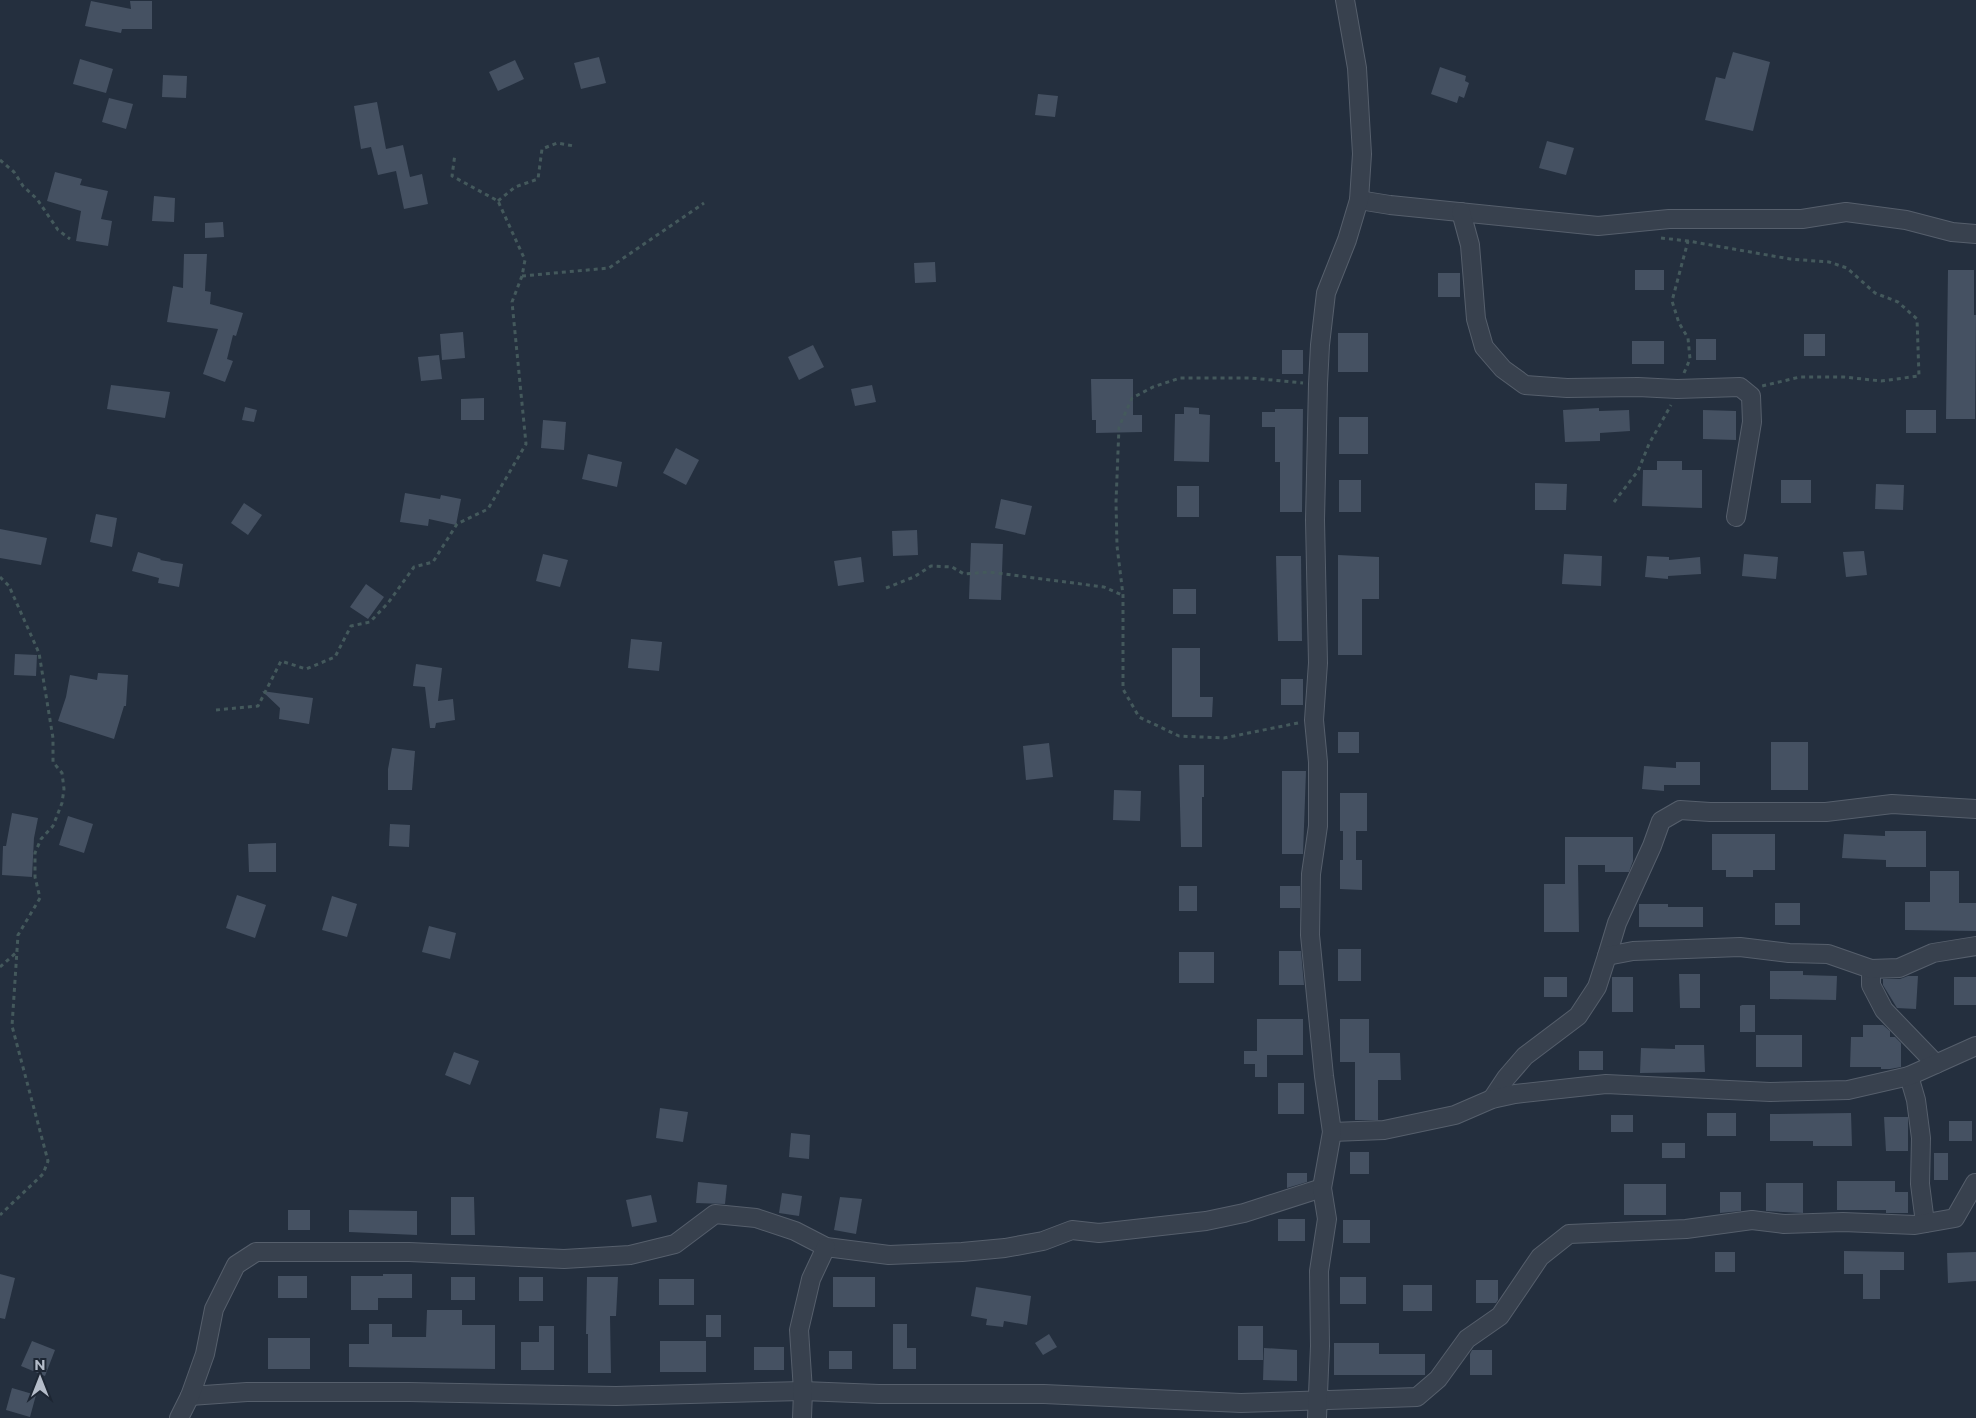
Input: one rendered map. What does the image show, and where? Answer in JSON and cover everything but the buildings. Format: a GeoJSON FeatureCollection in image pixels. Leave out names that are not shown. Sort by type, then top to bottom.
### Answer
{"type":"FeatureCollection","features":[{"type":"Feature","properties":{"kind":"street"},"geometry":{"type":"LineString","coordinates":[[1316,1410],[1320,1346],[1319,1270],[1327,1219],[1322,1188],[1332,1132],[1324,1076],[1310,935],[1310,874],[1318,826],[1318,762],[1314,720],[1318,663],[1316,520],[1318,384],[1326,293],[1347,240],[1359,200],[1362,154],[1357,68],[1345,0]]}},
{"type":"Feature","properties":{"kind":"street"},"geometry":{"type":"LineString","coordinates":[[1359,200],[1598,226],[1670,219],[1802,219],[1846,212],[1906,220],[1952,232],[1976,234]]}},
{"type":"Feature","properties":{"kind":"street"},"geometry":{"type":"LineString","coordinates":[[1460,212],[1470,245],[1476,319],[1484,347],[1503,369],[1525,385],[1567,388],[1638,387],[1677,389],[1740,387],[1751,396],[1752,422],[1736,517]]}},
{"type":"Feature","properties":{"kind":"street"},"geometry":{"type":"LineString","coordinates":[[1492,1099],[1506,1078],[1525,1056],[1578,1016],[1597,987],[1617,923],[1661,822],[1680,810],[1710,812],[1826,812],[1892,804],[1976,809]]}},
{"type":"Feature","properties":{"kind":"street"},"geometry":{"type":"LineString","coordinates":[[1607,956],[1633,951],[1740,948],[1789,953],[1828,954],[1870,969],[1899,968],[1933,953],[1976,946]]}},
{"type":"Feature","properties":{"kind":"street"},"geometry":{"type":"LineString","coordinates":[[1870,969],[1870,985],[1884,1010],[1936,1064]]}},
{"type":"Feature","properties":{"kind":"street"},"geometry":{"type":"LineString","coordinates":[[1332,1132],[1384,1130],[1455,1115],[1492,1099],[1515,1094],[1606,1084],[1770,1092],[1848,1090],[1909,1076],[1976,1046]]}},
{"type":"Feature","properties":{"kind":"street"},"geometry":{"type":"LineString","coordinates":[[1909,1076],[1916,1100],[1920,1138],[1920,1184],[1926,1223]]}},
{"type":"Feature","properties":{"kind":"street"},"geometry":{"type":"LineString","coordinates":[[190,1396],[247,1392],[409,1392],[616,1396],[803,1391],[879,1394],[1044,1394],[1206,1402],[1316,1410],[1417,1396],[1438,1379],[1467,1340],[1500,1316],[1540,1257],[1569,1234],[1686,1229],[1752,1220],[1784,1224],[1843,1222],[1915,1225],[1955,1218],[1975,1183]]}},
{"type":"Feature","properties":{"kind":"street"},"geometry":{"type":"LineString","coordinates":[[179,1418],[190,1396],[205,1354],[214,1309],[236,1265],[256,1252],[409,1252],[564,1259],[630,1255],[675,1244],[715,1214],[756,1218],[794,1231],[826,1247],[888,1255],[962,1252],[1005,1248],[1043,1241],[1072,1230],[1099,1234],[1206,1221],[1253,1211],[1322,1188]]}},
{"type":"Feature","properties":{"kind":"street"},"geometry":{"type":"LineString","coordinates":[[802,1418],[803,1391],[799,1330],[811,1279],[826,1247]]}},
{"type":"Feature","properties":{"kind":"path"},"geometry":{"type":"LineString","coordinates":[[498,201],[515,188],[538,179],[542,149],[557,143],[574,146]]}},
{"type":"Feature","properties":{"kind":"path"},"geometry":{"type":"LineString","coordinates":[[216,710],[258,706],[281,661],[306,669],[334,657],[352,626],[370,622],[388,603],[414,567],[433,562],[457,524],[488,509],[526,444],[512,302],[522,276],[525,260],[498,201],[452,176],[455,154]]}},
{"type":"Feature","properties":{"kind":"path"},"geometry":{"type":"LineString","coordinates":[[0,160],[14,172],[23,186],[37,199],[58,230],[70,239]]}},
{"type":"Feature","properties":{"kind":"path"},"geometry":{"type":"LineString","coordinates":[[522,276],[608,268],[704,202]]}},
{"type":"Feature","properties":{"kind":"path"},"geometry":{"type":"LineString","coordinates":[[1658,238],[1829,262],[1847,268],[1875,293],[1898,302],[1917,320],[1919,376],[1881,381],[1844,377],[1800,377],[1765,385],[1740,387]]}},
{"type":"Feature","properties":{"kind":"path"},"geometry":{"type":"LineString","coordinates":[[1614,502],[1638,471],[1649,444],[1668,411],[1690,359],[1688,338],[1679,323],[1672,301],[1688,241]]}},
{"type":"Feature","properties":{"kind":"path"},"geometry":{"type":"LineString","coordinates":[[1314,720],[1224,738],[1179,736],[1139,717],[1123,690],[1123,595],[1117,546],[1116,502],[1118,426],[1132,398],[1153,387],[1180,378],[1251,378],[1318,384]]}},
{"type":"Feature","properties":{"kind":"path"},"geometry":{"type":"LineString","coordinates":[[886,588],[914,577],[931,566],[952,567],[964,574],[989,572],[1104,587],[1123,595]]}},
{"type":"Feature","properties":{"kind":"path"},"geometry":{"type":"LineString","coordinates":[[0,577],[10,586],[39,653],[53,738],[53,762],[62,774],[64,789],[62,803],[53,826],[41,839],[35,853],[35,877],[40,898],[18,935],[12,1026],[48,1161],[43,1174],[0,1215]]}},
{"type":"Feature","properties":{"kind":"path"},"geometry":{"type":"LineString","coordinates":[[0,967],[18,950]]}}]}
